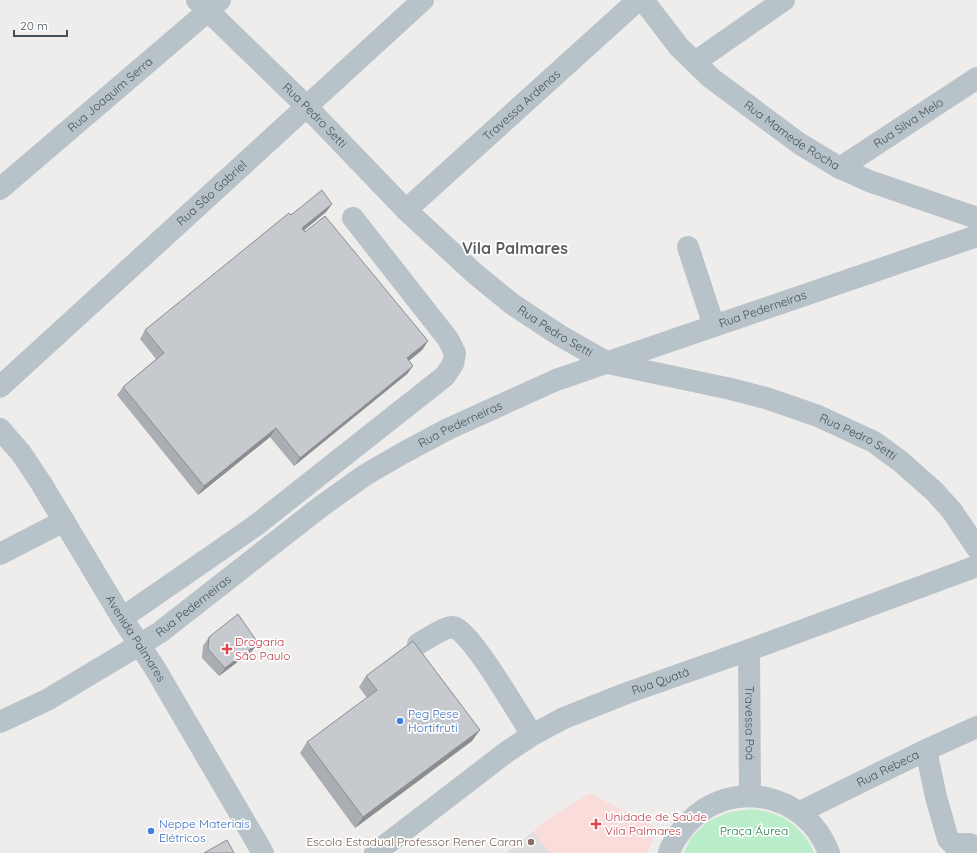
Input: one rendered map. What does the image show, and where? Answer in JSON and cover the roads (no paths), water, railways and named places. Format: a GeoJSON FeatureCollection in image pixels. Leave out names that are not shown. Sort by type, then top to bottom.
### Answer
{"type":"FeatureCollection","features":[{"type":"Feature","properties":{"kind":"street","name":"Rua São Gabriel"},"geometry":{"type":"LineString","coordinates":[[0,387],[308,107],[423,0]]}},
{"type":"Feature","properties":{"kind":"street","name":"Travessa Ardenas"},"geometry":{"type":"LineString","coordinates":[[406,210],[638,0]]}},
{"type":"Feature","properties":{"kind":"street","name":"Rua Mamede Rocha"},"geometry":{"type":"LineString","coordinates":[[643,0],[679,47],[710,78],[800,144],[840,168],[869,180],[977,218]]}},
{"type":"Feature","properties":{"kind":"street"},"geometry":{"type":"LineString","coordinates":[[695,62],[784,0]]}},
{"type":"Feature","properties":{"kind":"street","name":"Rua Pedro Setti"},"geometry":{"type":"LineString","coordinates":[[208,4],[406,210],[473,272],[512,304],[559,335],[608,363],[731,389],[769,399],[818,416],[874,442],[900,461],[935,492],[952,510],[977,548]]}},
{"type":"Feature","properties":{"kind":"street","name":"Rua Joaquim Serra"},"geometry":{"type":"LineString","coordinates":[[0,190],[208,4]]}},
{"type":"Feature","properties":{"kind":"street","name":"Rua Silva Melo"},"geometry":{"type":"LineString","coordinates":[[840,168],[977,78]]}},
{"type":"Feature","properties":{"kind":"street"},"geometry":{"type":"LineString","coordinates":[[122,618],[255,526],[444,376],[453,364],[455,353],[448,339],[353,218]]}},
{"type":"Feature","properties":{"kind":"street","name":"Rua Pederneiras"},"geometry":{"type":"LineString","coordinates":[[0,722],[47,700],[159,633],[319,508],[365,475],[448,429],[556,380],[977,236]]}},
{"type":"Feature","properties":{"kind":"street"},"geometry":{"type":"LineString","coordinates":[[688,247],[714,326]]}},
{"type":"Feature","properties":{"kind":"street","name":"Avenida Palmares"},"geometry":{"type":"LineString","coordinates":[[0,429],[21,453],[41,483],[122,618],[140,645],[263,853]]}},
{"type":"Feature","properties":{"kind":"street"},"geometry":{"type":"LineString","coordinates":[[0,554],[64,521]]}},
{"type":"Feature","properties":{"kind":"street","name":"Rua Quatá"},"geometry":{"type":"LineString","coordinates":[[375,853],[508,750],[532,734],[564,718],[627,693],[977,566]]}},
{"type":"Feature","properties":{"kind":"street"},"geometry":{"type":"LineString","coordinates":[[418,644],[445,629],[452,627],[458,628],[466,635],[492,672],[532,734]]}},
{"type":"Feature","properties":{"kind":"street","name":"Travessa Poá"},"geometry":{"type":"LineString","coordinates":[[749,650],[750,796]]}},
{"type":"Feature","properties":{"kind":"street","name":"Rua Rebeca"},"geometry":{"type":"LineString","coordinates":[[800,812],[926,750],[977,727]]}},
{"type":"Feature","properties":{"kind":"street"},"geometry":{"type":"LineString","coordinates":[[926,750],[936,797],[948,839],[952,844],[970,844]]}},
{"type":"Feature","properties":{"kind":"street"},"geometry":{"type":"LineString","coordinates":[[669,853],[680,832],[694,816],[711,805],[730,798],[750,796],[776,800],[800,812],[814,825],[825,841],[829,853]]}},
{"type":"Feature","properties":{"kind":"place","name":"Drogaria São Paulo"},"geometry":{"type":"Point","coordinates":[227,649]}},
{"type":"Feature","properties":{"kind":"place","name":"Peg Pese Hortifruti"},"geometry":{"type":"Point","coordinates":[400,721]}},
{"type":"Feature","properties":{"kind":"place","name":"Unidade de Saúde Vila Palmares"},"geometry":{"type":"Point","coordinates":[596,824]}},
{"type":"Feature","properties":{"kind":"place","name":"Neppe Materiais Elétricos"},"geometry":{"type":"Point","coordinates":[151,831]}},
{"type":"Feature","properties":{"kind":"place","name":"Escola Estadual Professor Rener Caran"},"geometry":{"type":"Point","coordinates":[531,842]}},
{"type":"Feature","properties":{"kind":"district","name":"Vila Palmares"},"geometry":{"type":"Point","coordinates":[515,248]}},
{"type":"Feature","properties":{"kind":"park label","name":"Praça Áurea"},"geometry":{"type":"Point","coordinates":[754,831]}}]}
